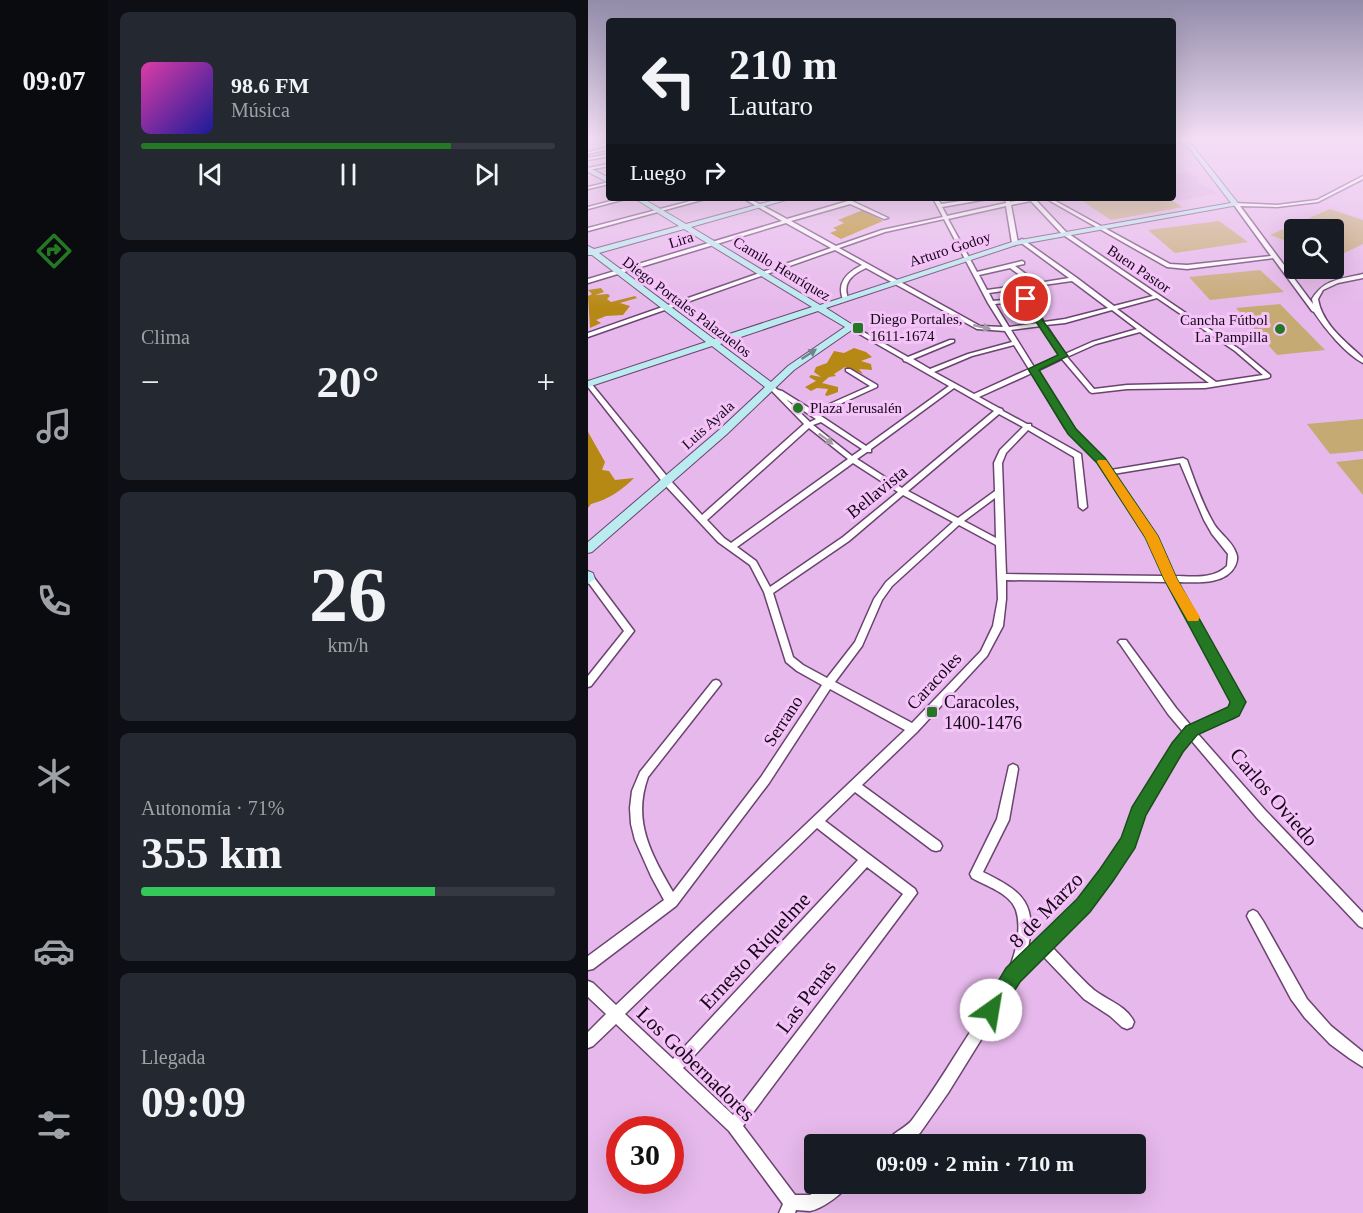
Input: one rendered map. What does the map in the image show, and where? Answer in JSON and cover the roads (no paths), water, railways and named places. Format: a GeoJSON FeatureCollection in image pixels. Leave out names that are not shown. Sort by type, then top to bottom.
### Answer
{"type":"FeatureCollection","features":[{"type":"Feature","properties":{"kind":"street"},"geometry":{"type":"LineString","coordinates":[[1229,196],[1328,329],[1363,361]]}},
{"type":"Feature","properties":{"kind":"street","name":"Arturo Godoy"},"geometry":{"type":"LineString","coordinates":[[588,384],[965,257],[1018,242],[1236,204],[1276,206],[1318,201],[1328,196]]}},
{"type":"Feature","properties":{"kind":"street"},"geometry":{"type":"LineString","coordinates":[[588,208],[615,201]]}},
{"type":"Feature","properties":{"kind":"street","name":"Camilo Henríquez"},"geometry":{"type":"LineString","coordinates":[[642,201],[851,327]]}},
{"type":"Feature","properties":{"kind":"street"},"geometry":{"type":"LineString","coordinates":[[588,230],[696,201]]}},
{"type":"Feature","properties":{"kind":"street"},"geometry":{"type":"LineString","coordinates":[[750,201],[976,327],[1006,329],[1041,325],[1076,319],[1158,296]]}},
{"type":"Feature","properties":{"kind":"street"},"geometry":{"type":"LineString","coordinates":[[590,251],[778,201]]}},
{"type":"Feature","properties":{"kind":"street","name":"Lira"},"geometry":{"type":"LineString","coordinates":[[588,281],[847,201]]}},
{"type":"Feature","properties":{"kind":"street","name":"Lira"},"geometry":{"type":"LineString","coordinates":[[852,201],[886,218]]}},
{"type":"Feature","properties":{"kind":"street"},"geometry":{"type":"LineString","coordinates":[[936,201],[1006,329],[1072,431],[1095,453],[1110,472],[1151,536],[1170,579]]}},
{"type":"Feature","properties":{"kind":"street"},"geometry":{"type":"LineString","coordinates":[[939,206],[972,201]]}},
{"type":"Feature","properties":{"kind":"street"},"geometry":{"type":"LineString","coordinates":[[1007,201],[1018,242],[1116,308],[1140,330],[1180,356],[1216,385]]}},
{"type":"Feature","properties":{"kind":"street"},"geometry":{"type":"LineString","coordinates":[[588,336],[884,231],[1024,201]]}},
{"type":"Feature","properties":{"kind":"street","name":"Buen Pastor"},"geometry":{"type":"LineString","coordinates":[[1034,201],[1064,233],[1237,350],[1268,376],[1216,385]]}},
{"type":"Feature","properties":{"kind":"street"},"geometry":{"type":"LineString","coordinates":[[1053,201],[1104,226]]}},
{"type":"Feature","properties":{"kind":"street"},"geometry":{"type":"LineString","coordinates":[[1061,201],[1158,262],[1173,267],[1272,255]]}},
{"type":"Feature","properties":{"kind":"street","name":"Diego Portales Palazuelos"},"geometry":{"type":"LineString","coordinates":[[590,251],[771,387],[868,450]]}},
{"type":"Feature","properties":{"kind":"street"},"geometry":{"type":"LineString","coordinates":[[976,274],[1022,263]]}},
{"type":"Feature","properties":{"kind":"street"},"geometry":{"type":"LineString","coordinates":[[845,298],[842,290],[843,282],[852,273],[865,266]]}},
{"type":"Feature","properties":{"kind":"street"},"geometry":{"type":"LineString","coordinates":[[1011,266],[1038,285]]}},
{"type":"Feature","properties":{"kind":"street"},"geometry":{"type":"LineString","coordinates":[[1293,281],[1306,290],[1322,290],[1340,281],[1363,276]]}},
{"type":"Feature","properties":{"kind":"street"},"geometry":{"type":"LineString","coordinates":[[985,292],[1075,279]]}},
{"type":"Feature","properties":{"kind":"street"},"geometry":{"type":"LineString","coordinates":[[1017,287],[1063,356],[1092,391],[1216,385]]}},
{"type":"Feature","properties":{"kind":"street"},"geometry":{"type":"LineString","coordinates":[[1315,312],[1315,300],[1322,290]]}},
{"type":"Feature","properties":{"kind":"street"},"geometry":{"type":"LineString","coordinates":[[991,303],[1026,299]]}},
{"type":"Feature","properties":{"kind":"street"},"geometry":{"type":"LineString","coordinates":[[851,327],[1078,456],[1083,507]]}},
{"type":"Feature","properties":{"kind":"street","name":"Luis Ayala"},"geometry":{"type":"LineString","coordinates":[[588,549],[667,482],[805,357],[851,327]]}},
{"type":"Feature","properties":{"kind":"street"},"geometry":{"type":"LineString","coordinates":[[973,397],[1063,356],[1113,336],[1140,330]]}},
{"type":"Feature","properties":{"kind":"street"},"geometry":{"type":"LineString","coordinates":[[906,360],[952,340]]}},
{"type":"Feature","properties":{"kind":"street"},"geometry":{"type":"LineString","coordinates":[[928,372],[970,355],[1016,343]]}},
{"type":"Feature","properties":{"kind":"street"},"geometry":{"type":"LineString","coordinates":[[702,520],[817,417],[875,386],[848,370]]}},
{"type":"Feature","properties":{"kind":"street"},"geometry":{"type":"LineString","coordinates":[[588,384],[667,482],[702,520],[721,540],[753,563],[768,592],[789,659],[800,668],[830,682],[914,729]]}},
{"type":"Feature","properties":{"kind":"street"},"geometry":{"type":"LineString","coordinates":[[732,547],[953,386]]}},
{"type":"Feature","properties":{"kind":"street","name":"Diego Portales Palazuelos"},"geometry":{"type":"LineString","coordinates":[[771,387],[808,425],[854,460],[903,493],[1000,543]]}},
{"type":"Feature","properties":{"kind":"street","name":"Bellavista"},"geometry":{"type":"LineString","coordinates":[[768,592],[846,539],[1000,410]]}},
{"type":"Feature","properties":{"kind":"street","name":"Caracoles"},"geometry":{"type":"LineString","coordinates":[[588,1041],[914,729],[967,674],[990,644],[998,626],[1002,608],[997,468],[1000,457],[1028,426]]}},
{"type":"Feature","properties":{"kind":"street"},"geometry":{"type":"LineString","coordinates":[[1002,577],[1198,579],[1213,578],[1225,573],[1233,557],[1213,529],[1183,460],[1110,472]]}},
{"type":"Feature","properties":{"kind":"street","name":"Serrano"},"geometry":{"type":"LineString","coordinates":[[588,964],[672,902],[765,780],[830,682],[859,644],[878,599],[889,584],[958,522],[998,492]]}},
{"type":"Feature","properties":{"kind":"street"},"geometry":{"type":"LineString","coordinates":[[588,577],[629,631],[588,683]]}},
{"type":"Feature","properties":{"kind":"street","name":"8 de Marzo"},"geometry":{"type":"LineString","coordinates":[[907,1134],[915,1128],[943,1088],[1013,975],[1083,906],[1109,872],[1129,842],[1138,812],[1158,777],[1192,731],[1231,714],[1238,706],[1236,695],[1170,579]]}},
{"type":"Feature","properties":{"kind":"street","name":"Carlos Oviedo"},"geometry":{"type":"LineString","coordinates":[[1123,642],[1172,711],[1192,731],[1261,814],[1360,919]]}},
{"type":"Feature","properties":{"kind":"street"},"geometry":{"type":"LineString","coordinates":[[672,902],[651,865],[639,833],[634,809],[636,790],[644,775],[716,684]]}},
{"type":"Feature","properties":{"kind":"street"},"geometry":{"type":"LineString","coordinates":[[1013,769],[1003,820],[976,874],[1010,893],[1022,911],[1021,952],[1013,975]]}},
{"type":"Feature","properties":{"kind":"street"},"geometry":{"type":"LineString","coordinates":[[855,786],[936,846]]}},
{"type":"Feature","properties":{"kind":"street"},"geometry":{"type":"LineString","coordinates":[[818,822],[866,860]]}},
{"type":"Feature","properties":{"kind":"street","name":"Las Penas"},"geometry":{"type":"LineString","coordinates":[[734,1126],[911,893],[866,860]]}},
{"type":"Feature","properties":{"kind":"street","name":"Ernesto Riquelme"},"geometry":{"type":"LineString","coordinates":[[673,1069],[866,860]]}},
{"type":"Feature","properties":{"kind":"street"},"geometry":{"type":"LineString","coordinates":[[1253,916],[1269,939],[1297,996],[1321,1026],[1363,1060]]}},
{"type":"Feature","properties":{"kind":"street"},"geometry":{"type":"LineString","coordinates":[[1041,945],[1051,959],[1089,994],[1127,1022]]}},
{"type":"Feature","properties":{"kind":"street","name":"Los Gobernadores"},"geometry":{"type":"LineString","coordinates":[[588,988],[734,1126],[789,1207]]}},
{"type":"Feature","properties":{"kind":"street"},"geometry":{"type":"LineString","coordinates":[[789,1207],[812,1203],[826,1194]]}},
{"type":"Feature","properties":{"kind":"place","name":"Diego Portales, 1611-1674"},"geometry":{"type":"Point","coordinates":[858,328]}},
{"type":"Feature","properties":{"kind":"place","name":"Cancha Fútbol La Pampilla"},"geometry":{"type":"Point","coordinates":[1280,329]}},
{"type":"Feature","properties":{"kind":"place","name":"Plaza Jerusalén"},"geometry":{"type":"Point","coordinates":[798,408]}},
{"type":"Feature","properties":{"kind":"place","name":"Caracoles, 1400-1476"},"geometry":{"type":"Point","coordinates":[932,712]}}]}
